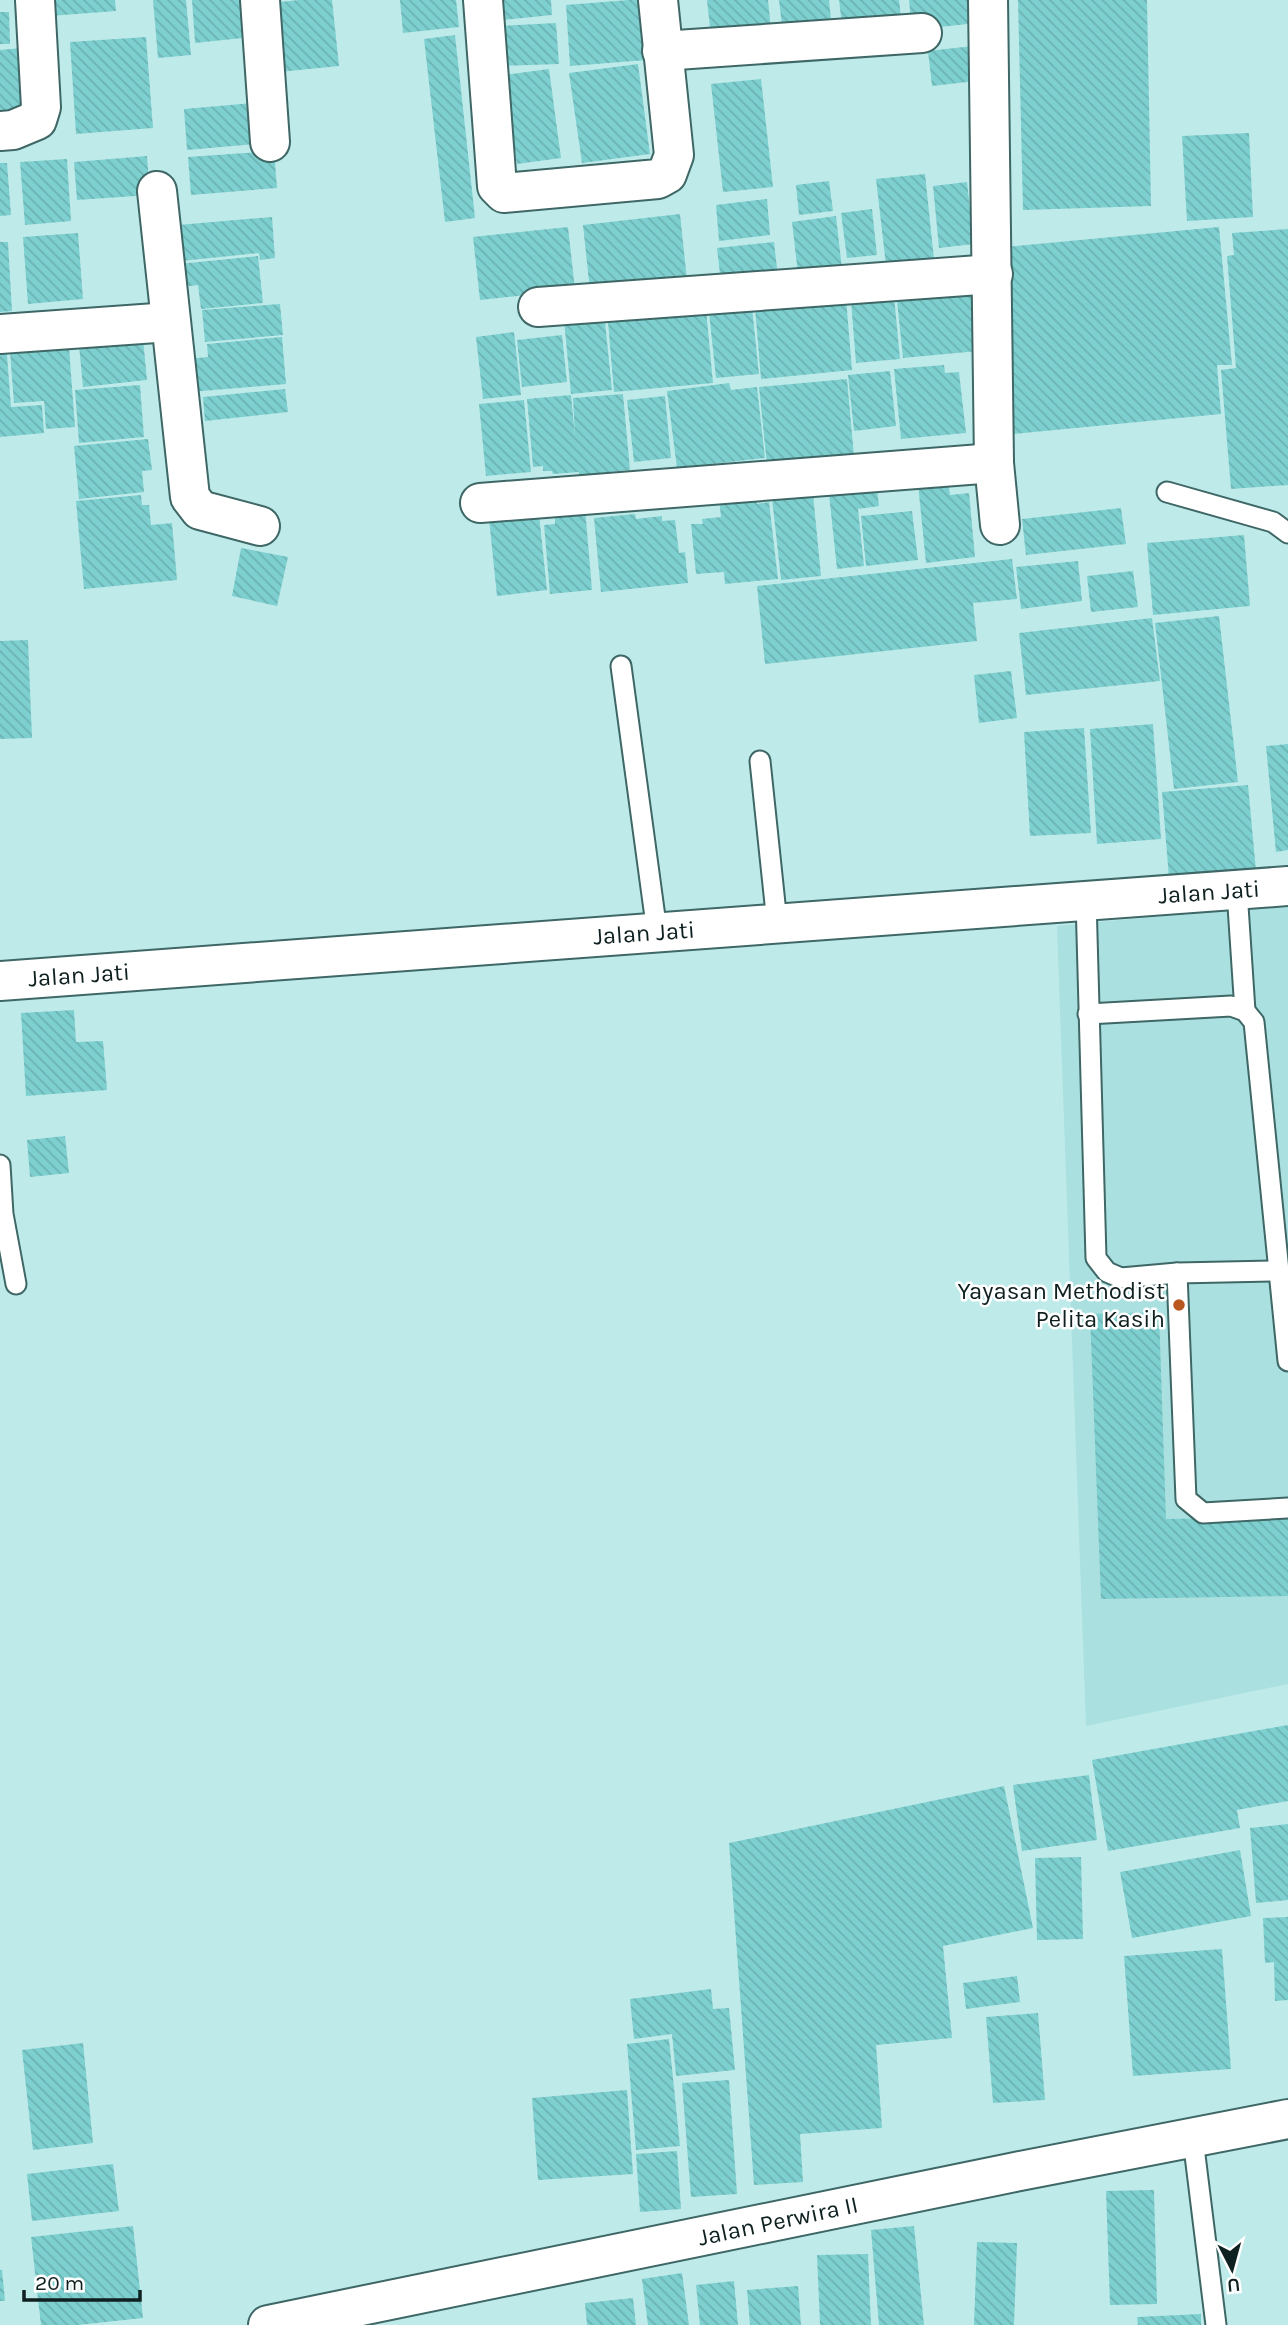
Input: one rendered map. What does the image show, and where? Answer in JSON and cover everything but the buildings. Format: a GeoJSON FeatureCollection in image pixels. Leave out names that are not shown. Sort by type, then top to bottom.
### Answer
{"type":"FeatureCollection","features":[{"type":"Feature","properties":{"kind":"street"},"geometry":{"type":"LineString","coordinates":[[0,131],[20,128],[37,120],[41,107],[35,0]]}},
{"type":"Feature","properties":{"kind":"street"},"geometry":{"type":"LineString","coordinates":[[260,0],[270,142]]}},
{"type":"Feature","properties":{"kind":"street"},"geometry":{"type":"LineString","coordinates":[[483,0],[496,186],[504,193],[658,179],[667,174],[674,155],[658,0]]}},
{"type":"Feature","properties":{"kind":"street"},"geometry":{"type":"LineString","coordinates":[[988,0],[994,463],[1000,525]]}},
{"type":"Feature","properties":{"kind":"street"},"geometry":{"type":"LineString","coordinates":[[662,51],[922,33]]}},
{"type":"Feature","properties":{"kind":"street"},"geometry":{"type":"LineString","coordinates":[[157,191],[190,496],[200,510],[260,526]]}},
{"type":"Feature","properties":{"kind":"street"},"geometry":{"type":"LineString","coordinates":[[538,307],[993,274]]}},
{"type":"Feature","properties":{"kind":"street"},"geometry":{"type":"LineString","coordinates":[[0,334],[170,323]]}},
{"type":"Feature","properties":{"kind":"street"},"geometry":{"type":"LineString","coordinates":[[480,503],[994,463]]}},
{"type":"Feature","properties":{"kind":"street","name":"Jalan Jati"},"geometry":{"type":"LineString","coordinates":[[0,981],[1288,886]]}},
{"type":"Feature","properties":{"kind":"street","name":"Jalan Perwira II"},"geometry":{"type":"LineString","coordinates":[[268,2325],[1288,2119]]}},
{"type":"Feature","properties":{"kind":"lane"},"geometry":{"type":"LineString","coordinates":[[1167,492],[1273,522],[1288,533]]}},
{"type":"Feature","properties":{"kind":"lane"},"geometry":{"type":"LineString","coordinates":[[621,666],[657,932]]}},
{"type":"Feature","properties":{"kind":"lane"},"geometry":{"type":"LineString","coordinates":[[760,761],[777,923]]}},
{"type":"Feature","properties":{"kind":"lane"},"geometry":{"type":"LineString","coordinates":[[1237,891],[1245,1011]]}},
{"type":"Feature","properties":{"kind":"lane"},"geometry":{"type":"LineString","coordinates":[[1086,899],[1096,1258],[1107,1272],[1121,1278],[1177,1273],[1279,1271]]}},
{"type":"Feature","properties":{"kind":"lane"},"geometry":{"type":"LineString","coordinates":[[1088,1014],[1231,1006],[1245,1011],[1254,1022],[1288,1361]]}},
{"type":"Feature","properties":{"kind":"lane"},"geometry":{"type":"LineString","coordinates":[[0,1165],[3,1214],[16,1284]]}},
{"type":"Feature","properties":{"kind":"lane"},"geometry":{"type":"LineString","coordinates":[[1177,1273],[1186,1499],[1203,1513],[1288,1508]]}},
{"type":"Feature","properties":{"kind":"lane"},"geometry":{"type":"LineString","coordinates":[[1193,2139],[1216,2325]]}},
{"type":"Feature","properties":{"kind":"shaded area","name":"Yayasan Methodist Pelita Kasih"},"geometry":{"type":"Polygon","coordinates":[[[1288,904],[1288,1684],[1086,1726],[1057,926],[1288,904]]]}},
{"type":"Feature","properties":{"kind":"place","name":"Yayasan Methodist Pelita Kasih"},"geometry":{"type":"Point","coordinates":[1179,1305]}}]}
